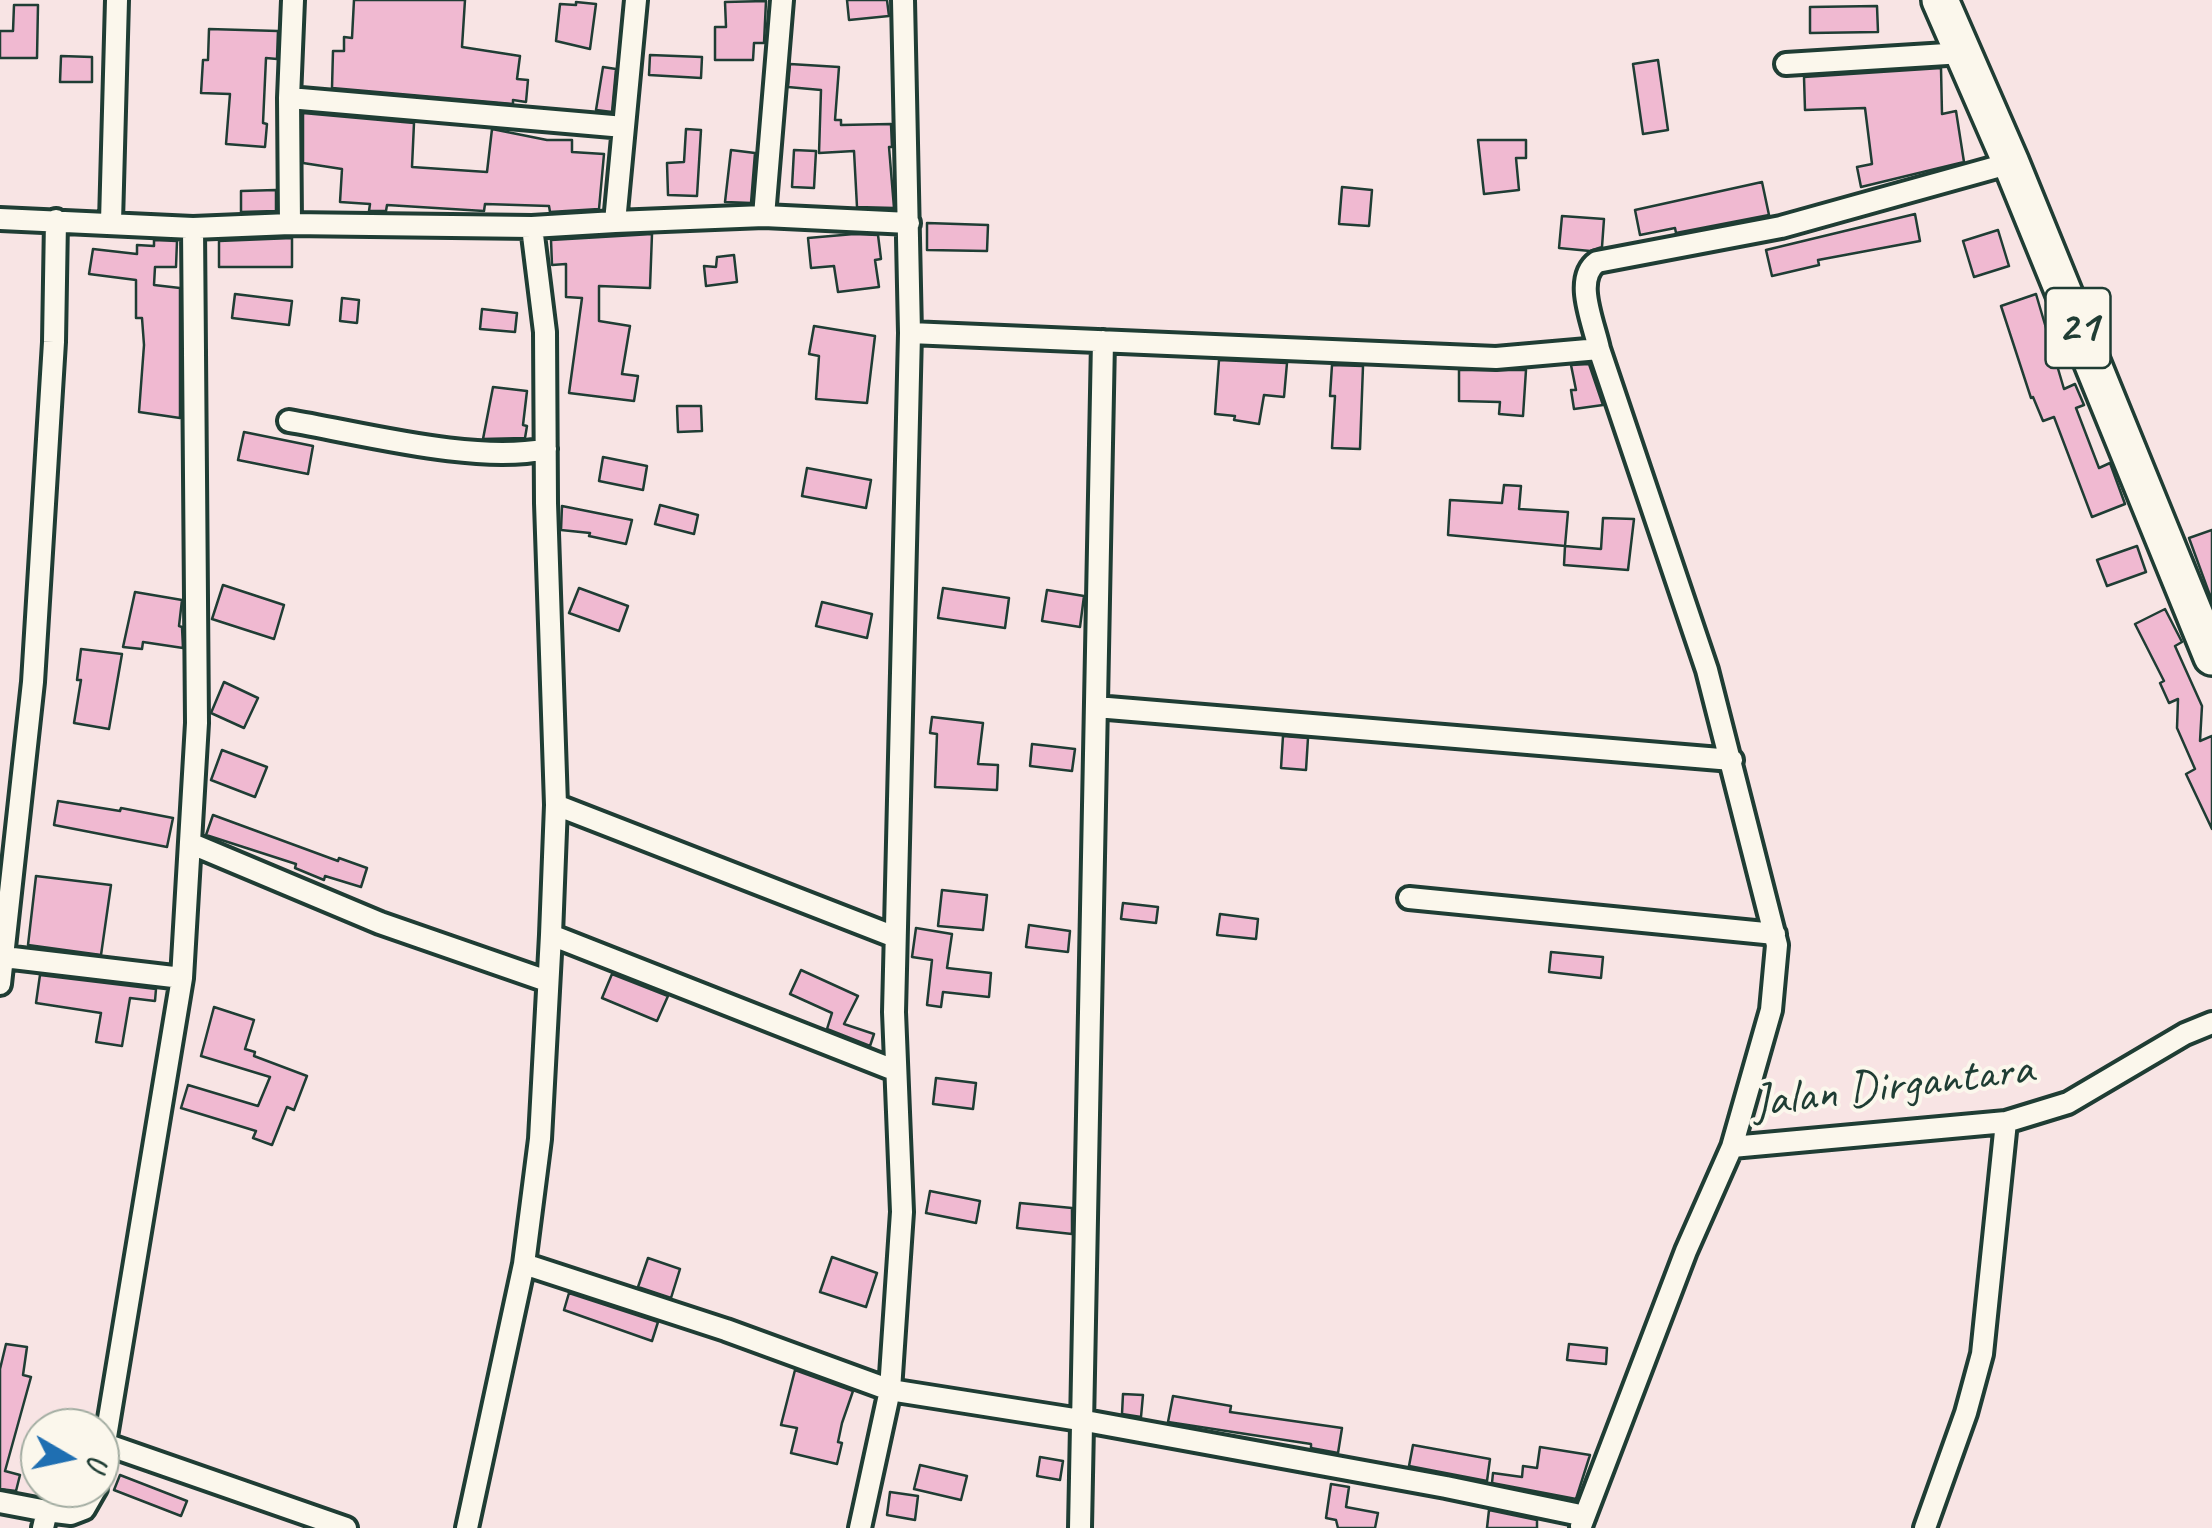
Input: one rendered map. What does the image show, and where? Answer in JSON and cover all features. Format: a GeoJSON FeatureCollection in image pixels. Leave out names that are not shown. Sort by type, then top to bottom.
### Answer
{"type":"FeatureCollection","features":[{"type":"Feature","properties":{"kind":"highway","name":"21"},"geometry":{"type":"LineString","coordinates":[[1940,0],[2011,163],[2212,657]]}},
{"type":"Feature","properties":{"kind":"street"},"geometry":{"type":"LineString","coordinates":[[110,222],[116,0]]}},
{"type":"Feature","properties":{"kind":"street"},"geometry":{"type":"LineString","coordinates":[[290,224],[293,0]]}},
{"type":"Feature","properties":{"kind":"street"},"geometry":{"type":"LineString","coordinates":[[615,222],[636,0]]}},
{"type":"Feature","properties":{"kind":"street"},"geometry":{"type":"LineString","coordinates":[[764,216],[782,0]]}},
{"type":"Feature","properties":{"kind":"street"},"geometry":{"type":"LineString","coordinates":[[860,1528],[890,1390],[902,1212],[894,1070],[910,332],[903,0]]}},
{"type":"Feature","properties":{"kind":"street"},"geometry":{"type":"LineString","coordinates":[[1786,64],[1964,53]]}},
{"type":"Feature","properties":{"kind":"street"},"geometry":{"type":"LineString","coordinates":[[289,98],[624,127]]}},
{"type":"Feature","properties":{"kind":"street"},"geometry":{"type":"LineString","coordinates":[[1732,1147],[1770,1010],[1776,969],[1775,934],[1707,670],[1599,349],[1585,282],[1587,272],[1597,262],[1781,227],[2011,163]]}},
{"type":"Feature","properties":{"kind":"street"},"geometry":{"type":"LineString","coordinates":[[0,218],[193,228],[290,224],[532,226],[764,216],[909,223]]}},
{"type":"Feature","properties":{"kind":"street"},"geometry":{"type":"LineString","coordinates":[[0,984],[33,682],[54,342],[56,220]]}},
{"type":"Feature","properties":{"kind":"street"},"geometry":{"type":"LineString","coordinates":[[467,1528],[524,1264],[540,1139],[551,935],[556,804],[546,332],[532,226]]}},
{"type":"Feature","properties":{"kind":"street"},"geometry":{"type":"LineString","coordinates":[[111,1408],[182,978],[192,844],[198,723],[193,228]]}},
{"type":"Feature","properties":{"kind":"street"},"geometry":{"type":"LineString","coordinates":[[910,332],[1496,358],[1599,349]]}},
{"type":"Feature","properties":{"kind":"street"},"geometry":{"type":"LineString","coordinates":[[1080,1528],[1103,341]]}},
{"type":"Feature","properties":{"kind":"street"},"geometry":{"type":"LineString","coordinates":[[288,420],[480,453],[546,449]]}},
{"type":"Feature","properties":{"kind":"street"},"geometry":{"type":"LineString","coordinates":[[1096,707],[1732,760]]}},
{"type":"Feature","properties":{"kind":"street"},"geometry":{"type":"LineString","coordinates":[[556,804],[895,936]]}},
{"type":"Feature","properties":{"kind":"street"},"geometry":{"type":"LineString","coordinates":[[192,844],[380,923],[547,981]]}},
{"type":"Feature","properties":{"kind":"street"},"geometry":{"type":"LineString","coordinates":[[1409,898],[1775,934]]}},
{"type":"Feature","properties":{"kind":"street"},"geometry":{"type":"LineString","coordinates":[[551,935],[894,1070]]}},
{"type":"Feature","properties":{"kind":"street"},"geometry":{"type":"LineString","coordinates":[[4,957],[182,978]]}},
{"type":"Feature","properties":{"kind":"street","name":"Jalan Dirgantara"},"geometry":{"type":"LineString","coordinates":[[1583,1522],[1686,1251],[1732,1147],[2006,1122],[2068,1102],[2185,1034],[2212,1023]]}},
{"type":"Feature","properties":{"kind":"street"},"geometry":{"type":"LineString","coordinates":[[1924,1528],[1966,1413],[1982,1354],[2006,1122]]}},
{"type":"Feature","properties":{"kind":"street"},"geometry":{"type":"LineString","coordinates":[[524,1264],[726,1330],[890,1390],[1080,1420],[1583,1522]]}},
{"type":"Feature","properties":{"kind":"street"},"geometry":{"type":"LineString","coordinates":[[120,1449],[346,1528]]}},
{"type":"Feature","properties":{"kind":"street"},"geometry":{"type":"LineString","coordinates":[[0,1502],[45,1520],[85,1508]]}},
{"type":"Feature","properties":{"kind":"building"},"geometry":{"type":"Polygon","coordinates":[[[354,0],[465,0],[462,47],[520,56],[517,79],[528,80],[526,102],[332,88],[333,51],[344,51],[344,37],[352,38],[354,0]]]}},
{"type":"Feature","properties":{"kind":"building"},"geometry":{"type":"Polygon","coordinates":[[[847,0],[887,0],[889,16],[849,20],[847,0]]]}},
{"type":"Feature","properties":{"kind":"building"},"geometry":{"type":"Polygon","coordinates":[[[766,1],[764,43],[754,43],[753,60],[715,60],[715,27],[726,27],[725,2],[766,1]]]}},
{"type":"Feature","properties":{"kind":"building"},"geometry":{"type":"Polygon","coordinates":[[[560,4],[596,4],[590,49],[556,41],[560,4]]]}},
{"type":"Feature","properties":{"kind":"building"},"geometry":{"type":"Polygon","coordinates":[[[14,5],[38,5],[37,58],[0,58],[0,31],[13,31],[14,5]]]}},
{"type":"Feature","properties":{"kind":"building"},"geometry":{"type":"Polygon","coordinates":[[[1877,6],[1878,32],[1810,33],[1810,7],[1877,6]]]}},
{"type":"Feature","properties":{"kind":"building"},"geometry":{"type":"Polygon","coordinates":[[[209,29],[278,31],[277,59],[266,58],[265,147],[226,144],[230,94],[201,93],[209,29]]]}},
{"type":"Feature","properties":{"kind":"building"},"geometry":{"type":"Polygon","coordinates":[[[650,55],[702,57],[701,78],[649,75],[650,55]]]}},
{"type":"Feature","properties":{"kind":"building"},"geometry":{"type":"Polygon","coordinates":[[[61,56],[92,57],[92,82],[60,82],[61,56]]]}},
{"type":"Feature","properties":{"kind":"building"},"geometry":{"type":"Polygon","coordinates":[[[1658,60],[1668,130],[1643,134],[1633,64],[1658,60]]]}},
{"type":"Feature","properties":{"kind":"building"},"geometry":{"type":"Polygon","coordinates":[[[790,64],[839,67],[835,120],[841,120],[841,125],[891,124],[894,208],[857,207],[854,151],[819,153],[821,90],[788,87],[790,64]]]}},
{"type":"Feature","properties":{"kind":"building"},"geometry":{"type":"Polygon","coordinates":[[[603,67],[616,69],[612,112],[596,110],[603,67]]]}},
{"type":"Feature","properties":{"kind":"building"},"geometry":{"type":"Polygon","coordinates":[[[1941,68],[1942,114],[1956,111],[1964,162],[1861,187],[1857,167],[1872,164],[1865,108],[1805,110],[1804,77],[1941,68]]]}},
{"type":"Feature","properties":{"kind":"building"},"geometry":{"type":"Polygon","coordinates":[[[303,113],[414,123],[412,167],[487,172],[492,129],[547,140],[572,140],[572,152],[604,154],[599,209],[550,212],[549,206],[485,204],[484,211],[387,205],[386,211],[369,211],[370,204],[340,202],[342,169],[303,163],[303,113]]]}},
{"type":"Feature","properties":{"kind":"building"},"geometry":{"type":"Polygon","coordinates":[[[686,129],[701,130],[697,196],[668,195],[667,163],[684,162],[686,129]]]}},
{"type":"Feature","properties":{"kind":"building"},"geometry":{"type":"Polygon","coordinates":[[[1478,140],[1526,140],[1526,158],[1516,158],[1519,190],[1484,194],[1478,140]]]}},
{"type":"Feature","properties":{"kind":"building"},"geometry":{"type":"Polygon","coordinates":[[[731,150],[755,153],[751,203],[725,202],[731,150]]]}},
{"type":"Feature","properties":{"kind":"building"},"geometry":{"type":"Polygon","coordinates":[[[794,150],[816,151],[814,188],[792,187],[794,150]]]}},
{"type":"Feature","properties":{"kind":"building"},"geometry":{"type":"Polygon","coordinates":[[[1762,182],[1769,215],[1676,233],[1675,228],[1640,235],[1635,210],[1762,182]]]}},
{"type":"Feature","properties":{"kind":"building"},"geometry":{"type":"Polygon","coordinates":[[[1342,187],[1372,190],[1369,226],[1339,224],[1342,187]]]}},
{"type":"Feature","properties":{"kind":"building"},"geometry":{"type":"Polygon","coordinates":[[[276,190],[276,211],[241,212],[241,191],[276,190]]]}},
{"type":"Feature","properties":{"kind":"building"},"geometry":{"type":"Polygon","coordinates":[[[1915,214],[1920,241],[1818,260],[1819,265],[1772,276],[1766,250],[1915,214]]]}},
{"type":"Feature","properties":{"kind":"building"},"geometry":{"type":"Polygon","coordinates":[[[1562,216],[1604,219],[1602,247],[1590,251],[1559,248],[1562,216]]]}},
{"type":"Feature","properties":{"kind":"building"},"geometry":{"type":"Polygon","coordinates":[[[927,223],[988,225],[987,251],[927,250],[927,223]]]}},
{"type":"Feature","properties":{"kind":"building"},"geometry":{"type":"Polygon","coordinates":[[[1998,230],[2009,266],[1974,277],[1963,241],[1998,230]]]}},
{"type":"Feature","properties":{"kind":"building"},"geometry":{"type":"Polygon","coordinates":[[[652,234],[650,288],[599,286],[599,321],[630,326],[622,374],[638,376],[634,401],[569,393],[582,298],[566,297],[566,264],[552,265],[551,240],[652,234]]]}},
{"type":"Feature","properties":{"kind":"building"},"geometry":{"type":"Polygon","coordinates":[[[878,235],[881,259],[875,260],[879,287],[838,292],[834,266],[811,268],[808,238],[878,235]]]}},
{"type":"Feature","properties":{"kind":"building"},"geometry":{"type":"Polygon","coordinates":[[[292,238],[292,267],[219,267],[219,241],[292,238]]]}},
{"type":"Feature","properties":{"kind":"building"},"geometry":{"type":"Polygon","coordinates":[[[154,240],[177,241],[176,267],[155,267],[154,285],[180,288],[180,418],[139,412],[144,345],[142,318],[136,318],[136,280],[89,274],[93,249],[137,254],[137,245],[154,246],[154,240]]]}},
{"type":"Feature","properties":{"kind":"building"},"geometry":{"type":"Polygon","coordinates":[[[734,255],[737,282],[706,286],[704,266],[716,267],[717,257],[734,255]]]}},
{"type":"Feature","properties":{"kind":"building"},"geometry":{"type":"Polygon","coordinates":[[[235,294],[292,301],[289,325],[232,318],[235,294]]]}},
{"type":"Feature","properties":{"kind":"building"},"geometry":{"type":"Polygon","coordinates":[[[2036,294],[2064,389],[2075,384],[2084,405],[2076,408],[2099,468],[2110,463],[2125,504],[2092,517],[2054,417],[2043,421],[2031,398],[2001,306],[2036,294]]]}},
{"type":"Feature","properties":{"kind":"building"},"geometry":{"type":"Polygon","coordinates":[[[342,298],[359,300],[357,323],[340,321],[342,298]]]}},
{"type":"Feature","properties":{"kind":"building"},"geometry":{"type":"Polygon","coordinates":[[[482,309],[517,313],[515,332],[480,329],[482,309]]]}},
{"type":"Feature","properties":{"kind":"building"},"geometry":{"type":"Polygon","coordinates":[[[814,326],[875,336],[867,403],[816,399],[819,356],[809,354],[814,326]]]}},
{"type":"Feature","properties":{"kind":"building"},"geometry":{"type":"Polygon","coordinates":[[[1219,360],[1287,363],[1284,397],[1264,395],[1259,424],[1215,414],[1219,360]]]}},
{"type":"Feature","properties":{"kind":"building"},"geometry":{"type":"Polygon","coordinates":[[[1589,364],[1603,405],[1574,409],[1571,390],[1576,390],[1571,365],[1589,364]]]}},
{"type":"Feature","properties":{"kind":"building"},"geometry":{"type":"Polygon","coordinates":[[[1332,365],[1363,366],[1360,449],[1332,448],[1332,365]]]}},
{"type":"Feature","properties":{"kind":"building"},"geometry":{"type":"Polygon","coordinates":[[[1459,370],[1526,370],[1523,416],[1499,414],[1500,402],[1459,401],[1459,370]]]}},
{"type":"Feature","properties":{"kind":"building"},"geometry":{"type":"Polygon","coordinates":[[[493,387],[527,391],[525,438],[483,439],[493,387]]]}},
{"type":"Feature","properties":{"kind":"building"},"geometry":{"type":"Polygon","coordinates":[[[677,406],[701,406],[702,431],[678,432],[677,406]]]}},
{"type":"Feature","properties":{"kind":"building"},"geometry":{"type":"Polygon","coordinates":[[[244,432],[313,446],[308,474],[238,460],[244,432]]]}},
{"type":"Feature","properties":{"kind":"building"},"geometry":{"type":"Polygon","coordinates":[[[603,457],[647,466],[643,490],[599,481],[603,457]]]}},
{"type":"Feature","properties":{"kind":"building"},"geometry":{"type":"Polygon","coordinates":[[[807,468],[871,480],[866,508],[802,496],[807,468]]]}},
{"type":"Feature","properties":{"kind":"building"},"geometry":{"type":"Polygon","coordinates":[[[1504,485],[1521,486],[1519,509],[1568,512],[1565,546],[1448,535],[1450,500],[1502,503],[1504,485]]]}},
{"type":"Feature","properties":{"kind":"building"},"geometry":{"type":"Polygon","coordinates":[[[660,505],[698,515],[694,534],[655,524],[660,505]]]}},
{"type":"Feature","properties":{"kind":"building"},"geometry":{"type":"Polygon","coordinates":[[[562,506],[632,520],[626,544],[589,536],[590,533],[561,530],[562,506]]]}},
{"type":"Feature","properties":{"kind":"building"},"geometry":{"type":"Polygon","coordinates":[[[1603,518],[1634,519],[1628,570],[1564,565],[1565,546],[1601,549],[1603,518]]]}},
{"type":"Feature","properties":{"kind":"building"},"geometry":{"type":"Polygon","coordinates":[[[2212,530],[2212,601],[2189,538],[2212,530]]]}},
{"type":"Feature","properties":{"kind":"building"},"geometry":{"type":"Polygon","coordinates":[[[2137,546],[2146,572],[2107,586],[2097,560],[2137,546]]]}},
{"type":"Feature","properties":{"kind":"building"},"geometry":{"type":"Polygon","coordinates":[[[223,585],[284,605],[274,639],[212,619],[223,585]]]}},
{"type":"Feature","properties":{"kind":"building"},"geometry":{"type":"Polygon","coordinates":[[[579,588],[628,606],[619,631],[569,613],[579,588]]]}},
{"type":"Feature","properties":{"kind":"building"},"geometry":{"type":"Polygon","coordinates":[[[943,588],[1009,598],[1005,628],[938,618],[943,588]]]}},
{"type":"Feature","properties":{"kind":"building"},"geometry":{"type":"Polygon","coordinates":[[[1047,590],[1084,596],[1080,627],[1042,621],[1047,590]]]}},
{"type":"Feature","properties":{"kind":"building"},"geometry":{"type":"Polygon","coordinates":[[[135,592],[182,600],[179,626],[183,648],[143,642],[142,649],[123,647],[135,592]]]}},
{"type":"Feature","properties":{"kind":"building"},"geometry":{"type":"Polygon","coordinates":[[[822,602],[872,614],[867,638],[816,626],[822,602]]]}},
{"type":"Feature","properties":{"kind":"building"},"geometry":{"type":"Polygon","coordinates":[[[2165,609],[2182,642],[2175,646],[2202,706],[2200,741],[2212,736],[2212,829],[2186,774],[2195,769],[2177,728],[2178,699],[2169,703],[2160,683],[2164,681],[2135,624],[2165,609]]]}},
{"type":"Feature","properties":{"kind":"building"},"geometry":{"type":"Polygon","coordinates":[[[81,649],[122,654],[109,729],[74,723],[81,649]]]}},
{"type":"Feature","properties":{"kind":"building"},"geometry":{"type":"Polygon","coordinates":[[[224,682],[258,698],[244,728],[211,713],[224,682]]]}},
{"type":"Feature","properties":{"kind":"building"},"geometry":{"type":"Polygon","coordinates":[[[932,717],[983,723],[978,764],[998,765],[997,790],[935,787],[937,734],[930,733],[932,717]]]}},
{"type":"Feature","properties":{"kind":"building"},"geometry":{"type":"Polygon","coordinates":[[[1283,736],[1308,738],[1306,770],[1281,768],[1283,736]]]}},
{"type":"Feature","properties":{"kind":"building"},"geometry":{"type":"Polygon","coordinates":[[[1032,744],[1075,749],[1072,771],[1030,766],[1032,744]]]}},
{"type":"Feature","properties":{"kind":"building"},"geometry":{"type":"Polygon","coordinates":[[[222,750],[267,767],[255,797],[211,780],[222,750]]]}},
{"type":"Feature","properties":{"kind":"building"},"geometry":{"type":"Polygon","coordinates":[[[58,801],[173,818],[167,847],[54,825],[58,801]]]}},
{"type":"Feature","properties":{"kind":"building"},"geometry":{"type":"Polygon","coordinates":[[[213,815],[367,868],[361,887],[325,876],[324,880],[295,868],[296,864],[206,835],[213,815]]]}},
{"type":"Feature","properties":{"kind":"building"},"geometry":{"type":"Polygon","coordinates":[[[36,876],[111,885],[101,955],[28,945],[36,876]]]}},
{"type":"Feature","properties":{"kind":"building"},"geometry":{"type":"Polygon","coordinates":[[[942,890],[987,895],[983,930],[938,926],[942,890]]]}},
{"type":"Feature","properties":{"kind":"building"},"geometry":{"type":"Polygon","coordinates":[[[1123,903],[1158,907],[1156,923],[1121,919],[1123,903]]]}},
{"type":"Feature","properties":{"kind":"building"},"geometry":{"type":"Polygon","coordinates":[[[1220,914],[1258,919],[1256,939],[1217,935],[1220,914]]]}},
{"type":"Feature","properties":{"kind":"building"},"geometry":{"type":"Polygon","coordinates":[[[1029,925],[1070,931],[1068,952],[1026,947],[1029,925]]]}},
{"type":"Feature","properties":{"kind":"building"},"geometry":{"type":"Polygon","coordinates":[[[916,928],[952,934],[947,968],[991,973],[989,997],[943,992],[941,1007],[927,1005],[932,960],[912,957],[916,928]]]}},
{"type":"Feature","properties":{"kind":"building"},"geometry":{"type":"Polygon","coordinates":[[[1551,952],[1603,957],[1601,978],[1549,972],[1551,952]]]}},
{"type":"Feature","properties":{"kind":"building"},"geometry":{"type":"Polygon","coordinates":[[[801,970],[858,996],[844,1024],[874,1034],[870,1046],[827,1029],[832,1013],[790,994],[801,970]]]}},
{"type":"Feature","properties":{"kind":"building"},"geometry":{"type":"Polygon","coordinates":[[[612,974],[668,996],[657,1021],[602,998],[612,974]]]}},
{"type":"Feature","properties":{"kind":"building"},"geometry":{"type":"Polygon","coordinates":[[[40,975],[156,989],[155,1001],[130,998],[122,1046],[96,1042],[101,1013],[36,1003],[40,975]]]}},
{"type":"Feature","properties":{"kind":"building"},"geometry":{"type":"Polygon","coordinates":[[[214,1007],[254,1020],[245,1049],[255,1052],[254,1056],[307,1076],[294,1110],[287,1107],[272,1145],[253,1138],[256,1131],[181,1108],[188,1085],[258,1106],[270,1077],[201,1056],[214,1007]]]}},
{"type":"Feature","properties":{"kind":"building"},"geometry":{"type":"Polygon","coordinates":[[[936,1078],[976,1083],[973,1109],[933,1104],[936,1078]]]}},
{"type":"Feature","properties":{"kind":"building"},"geometry":{"type":"Polygon","coordinates":[[[930,1191],[980,1201],[976,1223],[926,1213],[930,1191]]]}},
{"type":"Feature","properties":{"kind":"building"},"geometry":{"type":"Polygon","coordinates":[[[1020,1203],[1072,1208],[1072,1234],[1017,1228],[1020,1203]]]}},
{"type":"Feature","properties":{"kind":"building"},"geometry":{"type":"Polygon","coordinates":[[[832,1257],[877,1273],[866,1307],[820,1292],[832,1257]]]}},
{"type":"Feature","properties":{"kind":"building"},"geometry":{"type":"Polygon","coordinates":[[[648,1258],[680,1269],[671,1298],[638,1287],[648,1258]]]}},
{"type":"Feature","properties":{"kind":"building"},"geometry":{"type":"Polygon","coordinates":[[[569,1293],[658,1322],[652,1341],[564,1310],[569,1293]]]}},
{"type":"Feature","properties":{"kind":"building"},"geometry":{"type":"Polygon","coordinates":[[[6,1344],[27,1347],[23,1375],[31,1377],[5,1471],[20,1475],[16,1491],[0,1489],[0,1369],[6,1344]]]}},
{"type":"Feature","properties":{"kind":"building"},"geometry":{"type":"Polygon","coordinates":[[[1569,1344],[1607,1348],[1606,1364],[1567,1360],[1569,1344]]]}},
{"type":"Feature","properties":{"kind":"building"},"geometry":{"type":"Polygon","coordinates":[[[795,1370],[853,1391],[842,1423],[837,1464],[791,1453],[797,1428],[781,1425],[795,1370]]]}},
{"type":"Feature","properties":{"kind":"building"},"geometry":{"type":"Polygon","coordinates":[[[1123,1394],[1143,1395],[1141,1417],[1122,1414],[1123,1394]]]}},
{"type":"Feature","properties":{"kind":"building"},"geometry":{"type":"Polygon","coordinates":[[[1173,1396],[1231,1406],[1230,1412],[1342,1428],[1338,1453],[1311,1448],[1311,1444],[1168,1422],[1173,1396]]]}},
{"type":"Feature","properties":{"kind":"building"},"geometry":{"type":"Polygon","coordinates":[[[1413,1445],[1490,1459],[1487,1481],[1409,1466],[1413,1445]]]}},
{"type":"Feature","properties":{"kind":"building"},"geometry":{"type":"Polygon","coordinates":[[[1540,1447],[1590,1455],[1576,1499],[1492,1483],[1493,1473],[1522,1477],[1523,1466],[1537,1468],[1540,1447]]]}},
{"type":"Feature","properties":{"kind":"building"},"geometry":{"type":"Polygon","coordinates":[[[1040,1457],[1063,1461],[1060,1480],[1037,1476],[1040,1457]]]}},
{"type":"Feature","properties":{"kind":"building"},"geometry":{"type":"Polygon","coordinates":[[[920,1465],[967,1476],[961,1500],[914,1489],[920,1465]]]}},
{"type":"Feature","properties":{"kind":"building"},"geometry":{"type":"Polygon","coordinates":[[[120,1475],[187,1501],[181,1516],[120,1492],[120,1475]]]}},
{"type":"Feature","properties":{"kind":"building"},"geometry":{"type":"Polygon","coordinates":[[[1331,1484],[1349,1487],[1346,1507],[1378,1513],[1375,1528],[1338,1528],[1336,1520],[1326,1518],[1331,1484]]]}},
{"type":"Feature","properties":{"kind":"building"},"geometry":{"type":"Polygon","coordinates":[[[890,1492],[918,1496],[915,1520],[887,1515],[890,1492]]]}},
{"type":"Feature","properties":{"kind":"building"},"geometry":{"type":"Polygon","coordinates":[[[1489,1510],[1537,1520],[1537,1528],[1487,1528],[1489,1510]]]}}]}
